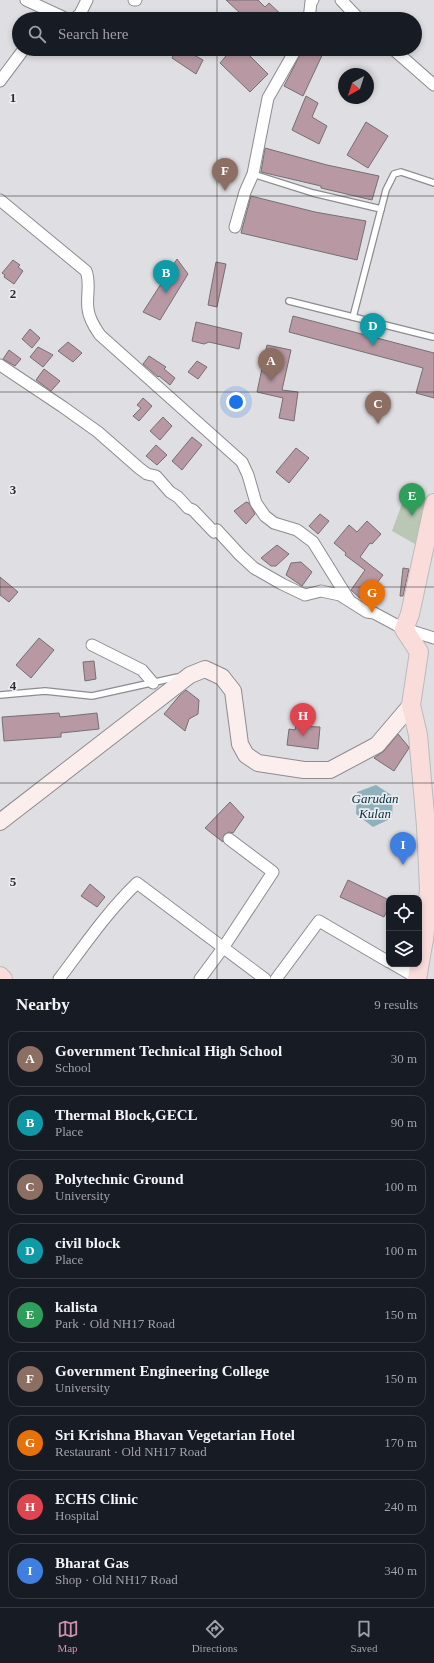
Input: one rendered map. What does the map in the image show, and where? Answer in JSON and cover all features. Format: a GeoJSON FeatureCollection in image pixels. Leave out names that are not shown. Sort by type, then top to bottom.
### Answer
{"type":"FeatureCollection","features":[{"type":"Feature","properties":{"kind":"main road"},"geometry":{"type":"LineString","coordinates":[[417,978],[429,943],[429,889],[426,826],[418,735],[411,705],[419,652],[404,629],[410,614],[434,503]]}},
{"type":"Feature","properties":{"kind":"main road"},"geometry":{"type":"LineString","coordinates":[[0,976],[4,979]]}},
{"type":"Feature","properties":{"kind":"street"},"geometry":{"type":"LineString","coordinates":[[26,0],[44,12]]}},
{"type":"Feature","properties":{"kind":"street"},"geometry":{"type":"LineString","coordinates":[[81,12],[87,0]]}},
{"type":"Feature","properties":{"kind":"street"},"geometry":{"type":"LineString","coordinates":[[310,12],[311,2],[313,0]]}},
{"type":"Feature","properties":{"kind":"street"},"geometry":{"type":"LineString","coordinates":[[341,0],[353,12]]}},
{"type":"Feature","properties":{"kind":"street"},"geometry":{"type":"LineString","coordinates":[[0,81],[19,56]]}},
{"type":"Feature","properties":{"kind":"street"},"geometry":{"type":"LineString","coordinates":[[235,227],[245,192],[253,174],[268,98],[292,56]]}},
{"type":"Feature","properties":{"kind":"street"},"geometry":{"type":"LineString","coordinates":[[401,56],[434,85]]}},
{"type":"Feature","properties":{"kind":"street"},"geometry":{"type":"LineString","coordinates":[[0,200],[86,271],[89,279],[88,310],[93,324],[100,335],[242,462],[248,475],[256,503],[265,516],[274,523],[297,530],[313,542],[349,600]]}},
{"type":"Feature","properties":{"kind":"street"},"geometry":{"type":"LineString","coordinates":[[0,365],[63,406],[98,432],[147,474],[156,476],[170,492],[178,497],[188,508],[193,510],[214,532],[217,530],[240,555],[257,570],[305,595],[327,591],[349,600],[367,612],[374,613],[404,629],[434,638]]}},
{"type":"Feature","properties":{"kind":"street"},"geometry":{"type":"LineString","coordinates":[[92,645],[142,670],[153,683]]}},
{"type":"Feature","properties":{"kind":"street"},"geometry":{"type":"LineString","coordinates":[[0,822],[190,675],[205,669],[222,677],[233,691],[240,744],[246,755],[258,763],[304,770],[330,770],[377,745],[411,705]]}},
{"type":"Feature","properties":{"kind":"street"},"geometry":{"type":"LineString","coordinates":[[200,979],[223,948],[273,872],[229,838]]}},
{"type":"Feature","properties":{"kind":"street"},"geometry":{"type":"LineString","coordinates":[[59,979],[102,921],[137,883],[265,979]]}},
{"type":"Feature","properties":{"kind":"street"},"geometry":{"type":"LineString","coordinates":[[276,979],[319,921],[386,960]]}},
{"type":"Feature","properties":{"kind":"street"},"geometry":{"type":"LineString","coordinates":[[398,967],[417,978]]}},
{"type":"Feature","properties":{"kind":"lane"},"geometry":{"type":"LineString","coordinates":[[353,317],[386,190],[394,174],[401,172],[434,183]]}},
{"type":"Feature","properties":{"kind":"lane"},"geometry":{"type":"LineString","coordinates":[[253,174],[313,193],[381,209]]}},
{"type":"Feature","properties":{"kind":"lane"},"geometry":{"type":"LineString","coordinates":[[289,301],[433,337]]}},
{"type":"Feature","properties":{"kind":"lane"},"geometry":{"type":"LineString","coordinates":[[0,695],[45,691],[92,696],[190,675]]}},
{"type":"Feature","properties":{"kind":"green space"},"geometry":{"type":"Polygon","coordinates":[[[407,490],[432,500],[415,544],[392,531],[407,490]]]}},
{"type":"Feature","properties":{"kind":"water","name":"Garudan Kulan"},"geometry":{"type":"Polygon","coordinates":[[[376,785],[393,796],[392,818],[373,827],[356,814],[357,792],[376,785]]]}},
{"type":"Feature","properties":{"kind":"building"},"geometry":{"type":"Polygon","coordinates":[[[226,0],[258,0],[265,7],[269,3],[279,12],[239,12],[226,0]]]}},
{"type":"Feature","properties":{"kind":"building"},"geometry":{"type":"Polygon","coordinates":[[[173,56],[196,56],[203,60],[196,74],[172,58],[173,56]]]}},
{"type":"Feature","properties":{"kind":"building"},"geometry":{"type":"Polygon","coordinates":[[[226,56],[250,56],[268,74],[250,92],[220,63],[226,56]]]}},
{"type":"Feature","properties":{"kind":"building"},"geometry":{"type":"Polygon","coordinates":[[[299,56],[322,56],[303,96],[284,86],[299,56]]]}},
{"type":"Feature","properties":{"kind":"building"},"geometry":{"type":"Polygon","coordinates":[[[306,96],[318,103],[312,117],[327,126],[319,144],[292,130],[306,96]]]}},
{"type":"Feature","properties":{"kind":"building"},"geometry":{"type":"Polygon","coordinates":[[[366,122],[388,136],[368,168],[347,155],[366,122]]]}},
{"type":"Feature","properties":{"kind":"building"},"geometry":{"type":"Polygon","coordinates":[[[265,148],[327,165],[379,176],[372,200],[261,172],[265,148]]]}},
{"type":"Feature","properties":{"kind":"building"},"geometry":{"type":"Polygon","coordinates":[[[251,196],[315,212],[366,221],[357,260],[241,233],[251,196]]]}},
{"type":"Feature","properties":{"kind":"building"},"geometry":{"type":"Polygon","coordinates":[[[177,259],[188,274],[160,320],[143,312],[177,259]]]}},
{"type":"Feature","properties":{"kind":"building"},"geometry":{"type":"Polygon","coordinates":[[[13,260],[20,265],[18,267],[23,271],[14,284],[4,277],[5,275],[2,273],[13,260]]]}},
{"type":"Feature","properties":{"kind":"building"},"geometry":{"type":"Polygon","coordinates":[[[216,262],[226,264],[217,307],[208,305],[216,262]]]}},
{"type":"Feature","properties":{"kind":"building"},"geometry":{"type":"Polygon","coordinates":[[[293,316],[434,353],[434,398],[416,393],[423,368],[289,332],[293,316]]]}},
{"type":"Feature","properties":{"kind":"building"},"geometry":{"type":"Polygon","coordinates":[[[196,322],[242,333],[239,349],[209,342],[204,344],[192,341],[196,322]]]}},
{"type":"Feature","properties":{"kind":"building"},"geometry":{"type":"Polygon","coordinates":[[[30,329],[40,338],[32,348],[22,339],[30,329]]]}},
{"type":"Feature","properties":{"kind":"building"},"geometry":{"type":"Polygon","coordinates":[[[68,342],[82,353],[73,362],[58,351],[68,342]]]}},
{"type":"Feature","properties":{"kind":"building"},"geometry":{"type":"Polygon","coordinates":[[[267,345],[291,350],[282,390],[298,392],[294,421],[279,418],[283,398],[257,392],[267,345]]]}},
{"type":"Feature","properties":{"kind":"building"},"geometry":{"type":"Polygon","coordinates":[[[38,347],[53,355],[43,367],[30,357],[38,347]]]}},
{"type":"Feature","properties":{"kind":"building"},"geometry":{"type":"Polygon","coordinates":[[[9,350],[21,359],[15,366],[3,359],[9,350]]]}},
{"type":"Feature","properties":{"kind":"building"},"geometry":{"type":"Polygon","coordinates":[[[149,356],[166,367],[164,369],[175,378],[170,385],[143,364],[149,356]]]}},
{"type":"Feature","properties":{"kind":"building"},"geometry":{"type":"Polygon","coordinates":[[[197,361],[207,367],[198,379],[188,372],[197,361]]]}},
{"type":"Feature","properties":{"kind":"building"},"geometry":{"type":"Polygon","coordinates":[[[44,369],[60,381],[51,391],[36,380],[44,369]]]}},
{"type":"Feature","properties":{"kind":"building"},"geometry":{"type":"Polygon","coordinates":[[[143,398],[152,406],[139,421],[133,416],[141,408],[137,405],[143,398]]]}},
{"type":"Feature","properties":{"kind":"building"},"geometry":{"type":"Polygon","coordinates":[[[163,417],[172,426],[160,440],[150,431],[163,417]]]}},
{"type":"Feature","properties":{"kind":"building"},"geometry":{"type":"Polygon","coordinates":[[[192,437],[202,445],[182,470],[172,461],[192,437]]]}},
{"type":"Feature","properties":{"kind":"building"},"geometry":{"type":"Polygon","coordinates":[[[156,445],[167,455],[157,465],[146,456],[156,445]]]}},
{"type":"Feature","properties":{"kind":"building"},"geometry":{"type":"Polygon","coordinates":[[[296,448],[309,458],[289,483],[276,472],[296,448]]]}},
{"type":"Feature","properties":{"kind":"building"},"geometry":{"type":"Polygon","coordinates":[[[246,502],[249,503],[255,514],[246,524],[234,511],[246,502]]]}},
{"type":"Feature","properties":{"kind":"building"},"geometry":{"type":"Polygon","coordinates":[[[320,514],[329,521],[318,534],[309,526],[320,514]]]}},
{"type":"Feature","properties":{"kind":"building"},"geometry":{"type":"Polygon","coordinates":[[[367,521],[381,534],[372,544],[370,543],[360,557],[383,575],[377,583],[375,582],[362,600],[351,590],[365,570],[345,555],[346,553],[334,543],[349,525],[357,532],[367,521]]]}},
{"type":"Feature","properties":{"kind":"building"},"geometry":{"type":"Polygon","coordinates":[[[277,545],[289,554],[276,566],[271,566],[261,558],[277,545]]]}},
{"type":"Feature","properties":{"kind":"building"},"geometry":{"type":"Polygon","coordinates":[[[301,562],[312,572],[302,586],[286,575],[291,563],[301,562]]]}},
{"type":"Feature","properties":{"kind":"building"},"geometry":{"type":"Polygon","coordinates":[[[403,568],[409,569],[403,596],[400,596],[403,568]]]}},
{"type":"Feature","properties":{"kind":"building"},"geometry":{"type":"Polygon","coordinates":[[[0,577],[18,592],[9,602],[0,595],[0,577]]]}},
{"type":"Feature","properties":{"kind":"building"},"geometry":{"type":"Polygon","coordinates":[[[39,638],[54,650],[31,678],[16,665],[39,638]]]}},
{"type":"Feature","properties":{"kind":"building"},"geometry":{"type":"Polygon","coordinates":[[[94,661],[96,679],[85,681],[83,662],[94,661]]]}},
{"type":"Feature","properties":{"kind":"building"},"geometry":{"type":"Polygon","coordinates":[[[186,690],[199,700],[198,714],[189,719],[185,731],[164,714],[186,690]]]}},
{"type":"Feature","properties":{"kind":"building"},"geometry":{"type":"Polygon","coordinates":[[[59,713],[60,717],[97,713],[99,729],[61,733],[61,737],[4,741],[2,717],[59,713]]]}},
{"type":"Feature","properties":{"kind":"building"},"geometry":{"type":"Polygon","coordinates":[[[296,726],[320,727],[318,749],[287,745],[289,729],[295,730],[296,726]]]}},
{"type":"Feature","properties":{"kind":"building"},"geometry":{"type":"Polygon","coordinates":[[[398,734],[409,748],[394,771],[374,758],[384,751],[398,734]]]}},
{"type":"Feature","properties":{"kind":"building"},"geometry":{"type":"Polygon","coordinates":[[[230,802],[244,817],[233,833],[229,832],[224,835],[223,842],[205,828],[230,802]]]}},
{"type":"Feature","properties":{"kind":"building"},"geometry":{"type":"Polygon","coordinates":[[[348,880],[386,899],[386,913],[384,917],[340,897],[348,880]]]}},
{"type":"Feature","properties":{"kind":"building"},"geometry":{"type":"Polygon","coordinates":[[[90,884],[105,897],[97,907],[81,896],[90,884]]]}},
{"type":"Feature","properties":{"kind":"place","name":"Government Engineering College"},"geometry":{"type":"Point","coordinates":[225,191]}},
{"type":"Feature","properties":{"kind":"place","name":"Thermal Block,GECL"},"geometry":{"type":"Point","coordinates":[166,293]}},
{"type":"Feature","properties":{"kind":"place","name":"civil block"},"geometry":{"type":"Point","coordinates":[373,346]}},
{"type":"Feature","properties":{"kind":"place","name":"Government Technical High School"},"geometry":{"type":"Point","coordinates":[271,381]}},
{"type":"Feature","properties":{"kind":"place","name":"Polytechnic Ground"},"geometry":{"type":"Point","coordinates":[378,424]}},
{"type":"Feature","properties":{"kind":"place","name":"kalista"},"geometry":{"type":"Point","coordinates":[412,516]}},
{"type":"Feature","properties":{"kind":"place","name":"Sri Krishna Bhavan Vegetarian Hotel"},"geometry":{"type":"Point","coordinates":[372,613]}},
{"type":"Feature","properties":{"kind":"place","name":"ECHS Clinic"},"geometry":{"type":"Point","coordinates":[303,736]}},
{"type":"Feature","properties":{"kind":"place","name":"Bharat Gas"},"geometry":{"type":"Point","coordinates":[403,865]}}]}
